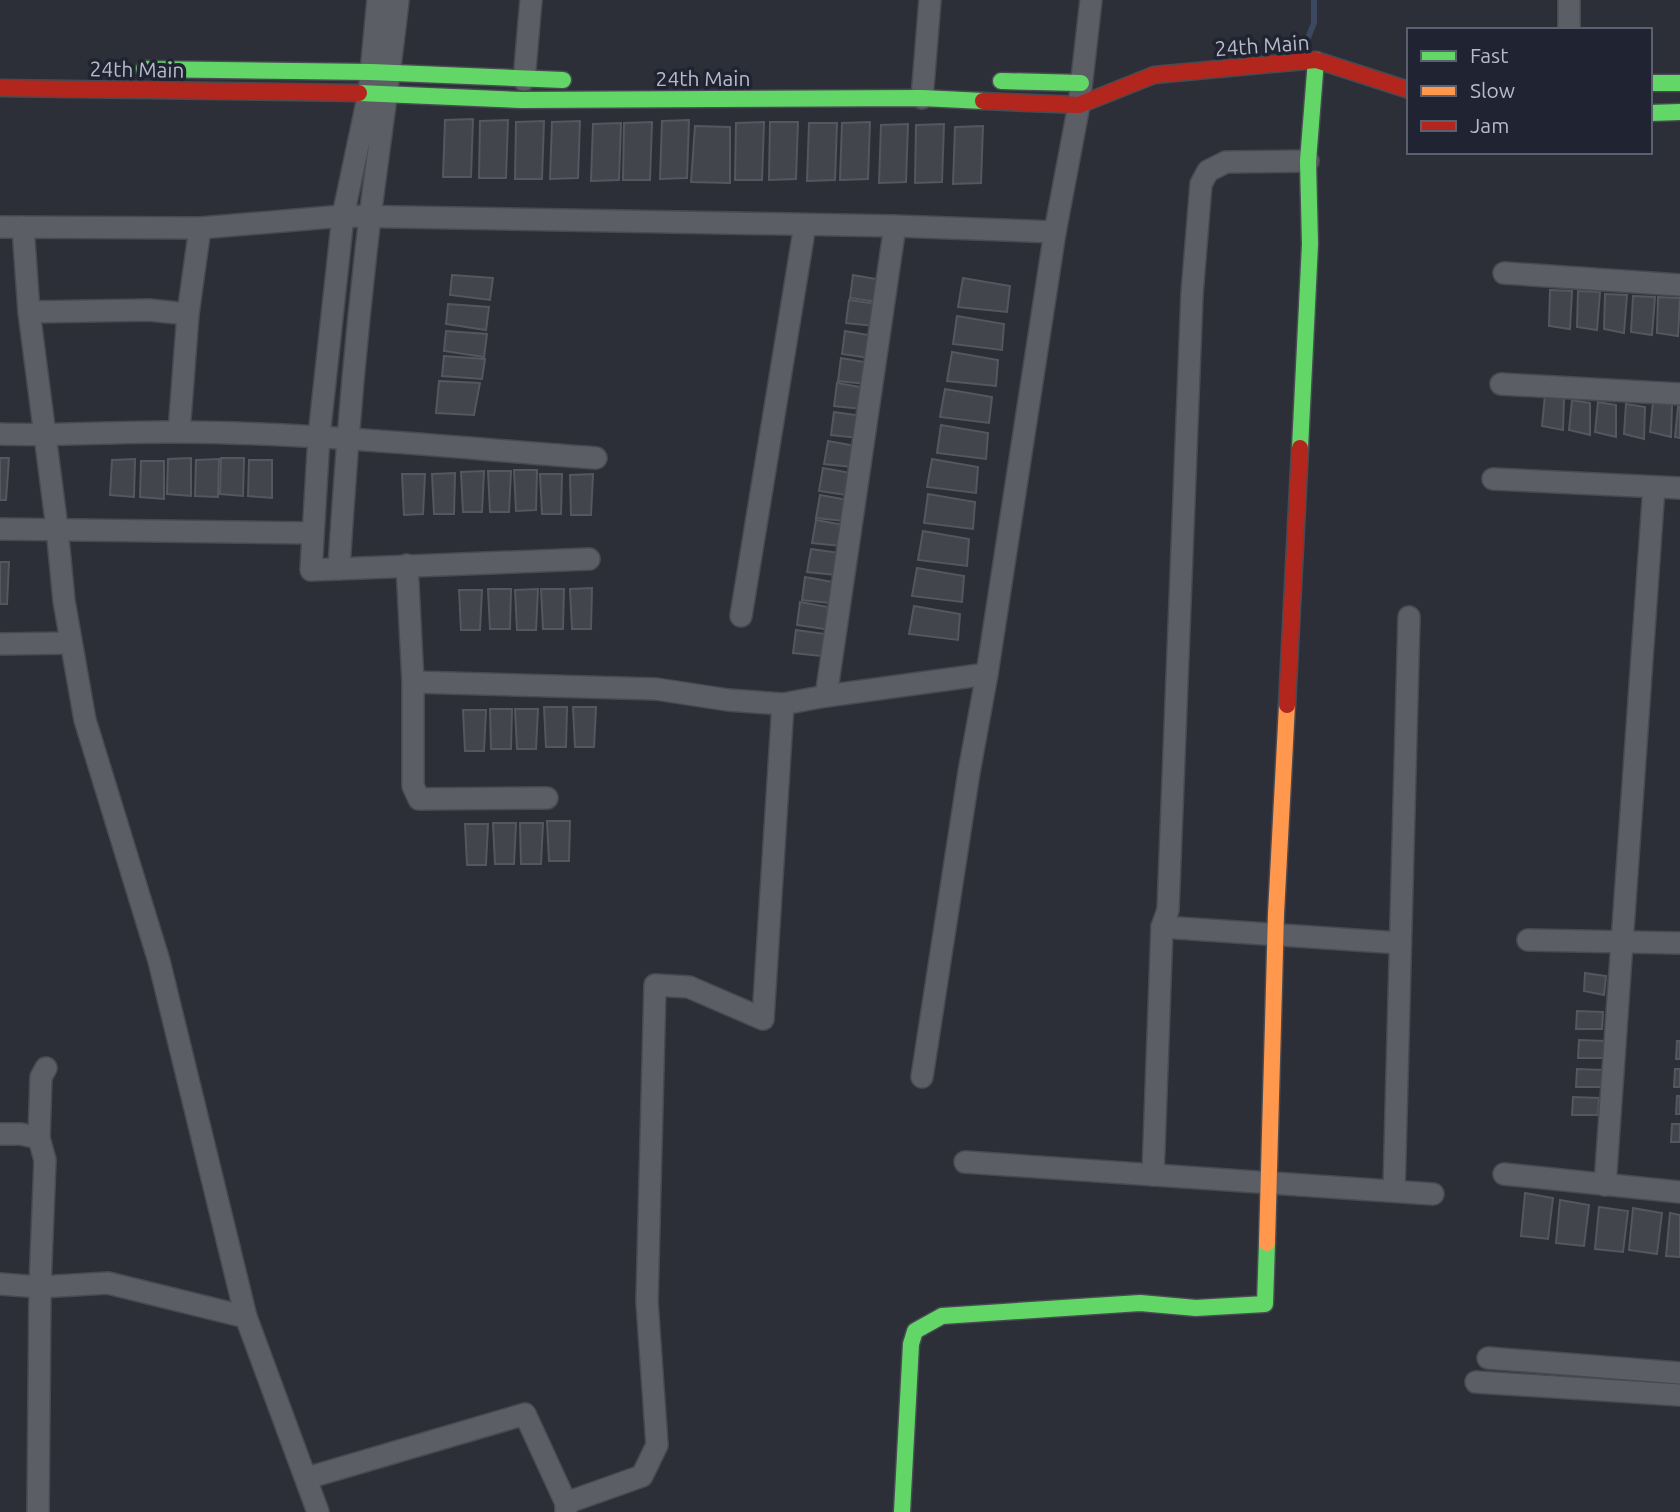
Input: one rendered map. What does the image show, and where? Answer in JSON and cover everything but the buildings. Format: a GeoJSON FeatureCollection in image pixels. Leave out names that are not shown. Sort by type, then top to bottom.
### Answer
{"type":"FeatureCollection","features":[{"type":"Feature","properties":{"kind":"street"},"geometry":{"type":"LineString","coordinates":[[338,569],[346,440],[370,217],[379,83],[377,0]]}},
{"type":"Feature","properties":{"kind":"street"},"geometry":{"type":"LineString","coordinates":[[398,0],[343,216],[319,436],[311,570],[589,559]]}},
{"type":"Feature","properties":{"kind":"street"},"geometry":{"type":"LineString","coordinates":[[524,80],[531,0]]}},
{"type":"Feature","properties":{"kind":"street"},"geometry":{"type":"LineString","coordinates":[[924,84],[930,0]]}},
{"type":"Feature","properties":{"kind":"street"},"geometry":{"type":"LineString","coordinates":[[922,1077],[1055,232],[1079,105],[1091,0]]}},
{"type":"Feature","properties":{"kind":"street"},"geometry":{"type":"LineString","coordinates":[[1569,0],[1569,28]]}},
{"type":"Feature","properties":{"kind":"street"},"geometry":{"type":"LineString","coordinates":[[902,1512],[911,1344],[915,1331],[942,1316],[1140,1304],[1196,1308],[1265,1304],[1275,934],[1310,244],[1308,161],[1316,61]]}},
{"type":"Feature","properties":{"kind":"street","name":"24th Main"},"geometry":{"type":"LineString","coordinates":[[0,88],[379,83],[520,100],[924,84],[1079,105],[1154,75],[1316,61],[1405,87]]}},
{"type":"Feature","properties":{"kind":"street"},"geometry":{"type":"LineString","coordinates":[[124,69],[379,83],[579,80]]}},
{"type":"Feature","properties":{"kind":"street"},"geometry":{"type":"LineString","coordinates":[[990,81],[1082,83]]}},
{"type":"Feature","properties":{"kind":"street"},"geometry":{"type":"LineString","coordinates":[[1652,83],[1680,83]]}},
{"type":"Feature","properties":{"kind":"street"},"geometry":{"type":"LineString","coordinates":[[1652,113],[1680,113]]}},
{"type":"Feature","properties":{"kind":"street"},"geometry":{"type":"LineString","coordinates":[[1153,1175],[1162,927],[1168,910],[1191,308],[1201,184],[1208,171],[1226,162],[1308,161]]}},
{"type":"Feature","properties":{"kind":"street"},"geometry":{"type":"LineString","coordinates":[[0,227],[200,228],[343,216],[895,226],[1055,232]]}},
{"type":"Feature","properties":{"kind":"street"},"geometry":{"type":"LineString","coordinates":[[741,616],[805,225]]}},
{"type":"Feature","properties":{"kind":"street"},"geometry":{"type":"LineString","coordinates":[[825,695],[895,226]]}},
{"type":"Feature","properties":{"kind":"street"},"geometry":{"type":"LineString","coordinates":[[23,227],[29,312],[43,435],[57,528],[64,601],[85,720],[159,961],[246,1317],[318,1512]]}},
{"type":"Feature","properties":{"kind":"street"},"geometry":{"type":"LineString","coordinates":[[179,432],[188,314],[200,228]]}},
{"type":"Feature","properties":{"kind":"street"},"geometry":{"type":"LineString","coordinates":[[1504,273],[1680,285]]}},
{"type":"Feature","properties":{"kind":"street"},"geometry":{"type":"LineString","coordinates":[[29,312],[149,310],[188,314]]}},
{"type":"Feature","properties":{"kind":"street"},"geometry":{"type":"LineString","coordinates":[[1501,384],[1680,394]]}},
{"type":"Feature","properties":{"kind":"street"},"geometry":{"type":"LineString","coordinates":[[0,434],[179,432],[319,436],[596,458]]}},
{"type":"Feature","properties":{"kind":"street"},"geometry":{"type":"LineString","coordinates":[[1493,479],[1680,488]]}},
{"type":"Feature","properties":{"kind":"street"},"geometry":{"type":"LineString","coordinates":[[1605,1185],[1654,487]]}},
{"type":"Feature","properties":{"kind":"street"},"geometry":{"type":"LineString","coordinates":[[0,529],[313,533]]}},
{"type":"Feature","properties":{"kind":"street"},"geometry":{"type":"LineString","coordinates":[[407,565],[413,682],[413,786],[419,799],[547,798]]}},
{"type":"Feature","properties":{"kind":"street"},"geometry":{"type":"LineString","coordinates":[[1394,1191],[1409,617]]}},
{"type":"Feature","properties":{"kind":"street"},"geometry":{"type":"LineString","coordinates":[[0,644],[71,643]]}},
{"type":"Feature","properties":{"kind":"street"},"geometry":{"type":"LineString","coordinates":[[413,682],[656,689],[728,700],[783,704],[825,695],[987,674]]}},
{"type":"Feature","properties":{"kind":"street"},"geometry":{"type":"LineString","coordinates":[[307,1478],[526,1414],[566,1507],[642,1476],[657,1445],[648,1302],[655,985],[689,986],[762,1019],[783,704]]}},
{"type":"Feature","properties":{"kind":"street"},"geometry":{"type":"LineString","coordinates":[[1162,927],[1400,943]]}},
{"type":"Feature","properties":{"kind":"street"},"geometry":{"type":"LineString","coordinates":[[1528,940],[1680,943]]}},
{"type":"Feature","properties":{"kind":"street"},"geometry":{"type":"LineString","coordinates":[[38,1512],[40,1287],[45,1160],[39,1138],[41,1077],[46,1068]]}},
{"type":"Feature","properties":{"kind":"street"},"geometry":{"type":"LineString","coordinates":[[0,1134],[21,1134],[39,1138]]}},
{"type":"Feature","properties":{"kind":"street"},"geometry":{"type":"LineString","coordinates":[[965,1162],[1433,1194]]}},
{"type":"Feature","properties":{"kind":"street"},"geometry":{"type":"LineString","coordinates":[[1504,1174],[1680,1192]]}},
{"type":"Feature","properties":{"kind":"street"},"geometry":{"type":"LineString","coordinates":[[0,1284],[40,1287],[108,1283],[246,1317]]}},
{"type":"Feature","properties":{"kind":"street"},"geometry":{"type":"LineString","coordinates":[[1488,1358],[1680,1373]]}},
{"type":"Feature","properties":{"kind":"street"},"geometry":{"type":"LineString","coordinates":[[1476,1382],[1680,1395]]}},
{"type":"Feature","properties":{"kind":"waterway"},"geometry":{"type":"LineString","coordinates":[[1308,38],[1314,23],[1314,0]]}},
{"type":"Feature","properties":{"kind":"traffic: fast"},"geometry":{"type":"LineString","coordinates":[[1300,448],[1310,244],[1308,161],[1316,60]]}},
{"type":"Feature","properties":{"kind":"traffic: fast"},"geometry":{"type":"LineString","coordinates":[[144,69],[371,72],[563,80]]}},
{"type":"Feature","properties":{"kind":"traffic: fast"},"geometry":{"type":"LineString","coordinates":[[1001,81],[1081,83]]}},
{"type":"Feature","properties":{"kind":"traffic: fast"},"geometry":{"type":"LineString","coordinates":[[1652,83],[1680,83]]}},
{"type":"Feature","properties":{"kind":"traffic: fast"},"geometry":{"type":"LineString","coordinates":[[359,93],[520,100],[922,98],[983,101]]}},
{"type":"Feature","properties":{"kind":"traffic: fast"},"geometry":{"type":"LineString","coordinates":[[1652,113],[1680,112]]}},
{"type":"Feature","properties":{"kind":"traffic: fast"},"geometry":{"type":"LineString","coordinates":[[902,1512],[911,1344],[915,1331],[942,1316],[1140,1303],[1196,1308],[1265,1304],[1267,1243]]}},
{"type":"Feature","properties":{"kind":"traffic: slow"},"geometry":{"type":"LineString","coordinates":[[1267,1243],[1276,914],[1287,705]]}},
{"type":"Feature","properties":{"kind":"traffic: jam"},"geometry":{"type":"LineString","coordinates":[[983,101],[1079,105],[1154,75],[1316,60],[1407,89]]}},
{"type":"Feature","properties":{"kind":"traffic: jam"},"geometry":{"type":"LineString","coordinates":[[0,88],[359,93]]}},
{"type":"Feature","properties":{"kind":"traffic: jam"},"geometry":{"type":"LineString","coordinates":[[1287,705],[1300,448]]}}]}
